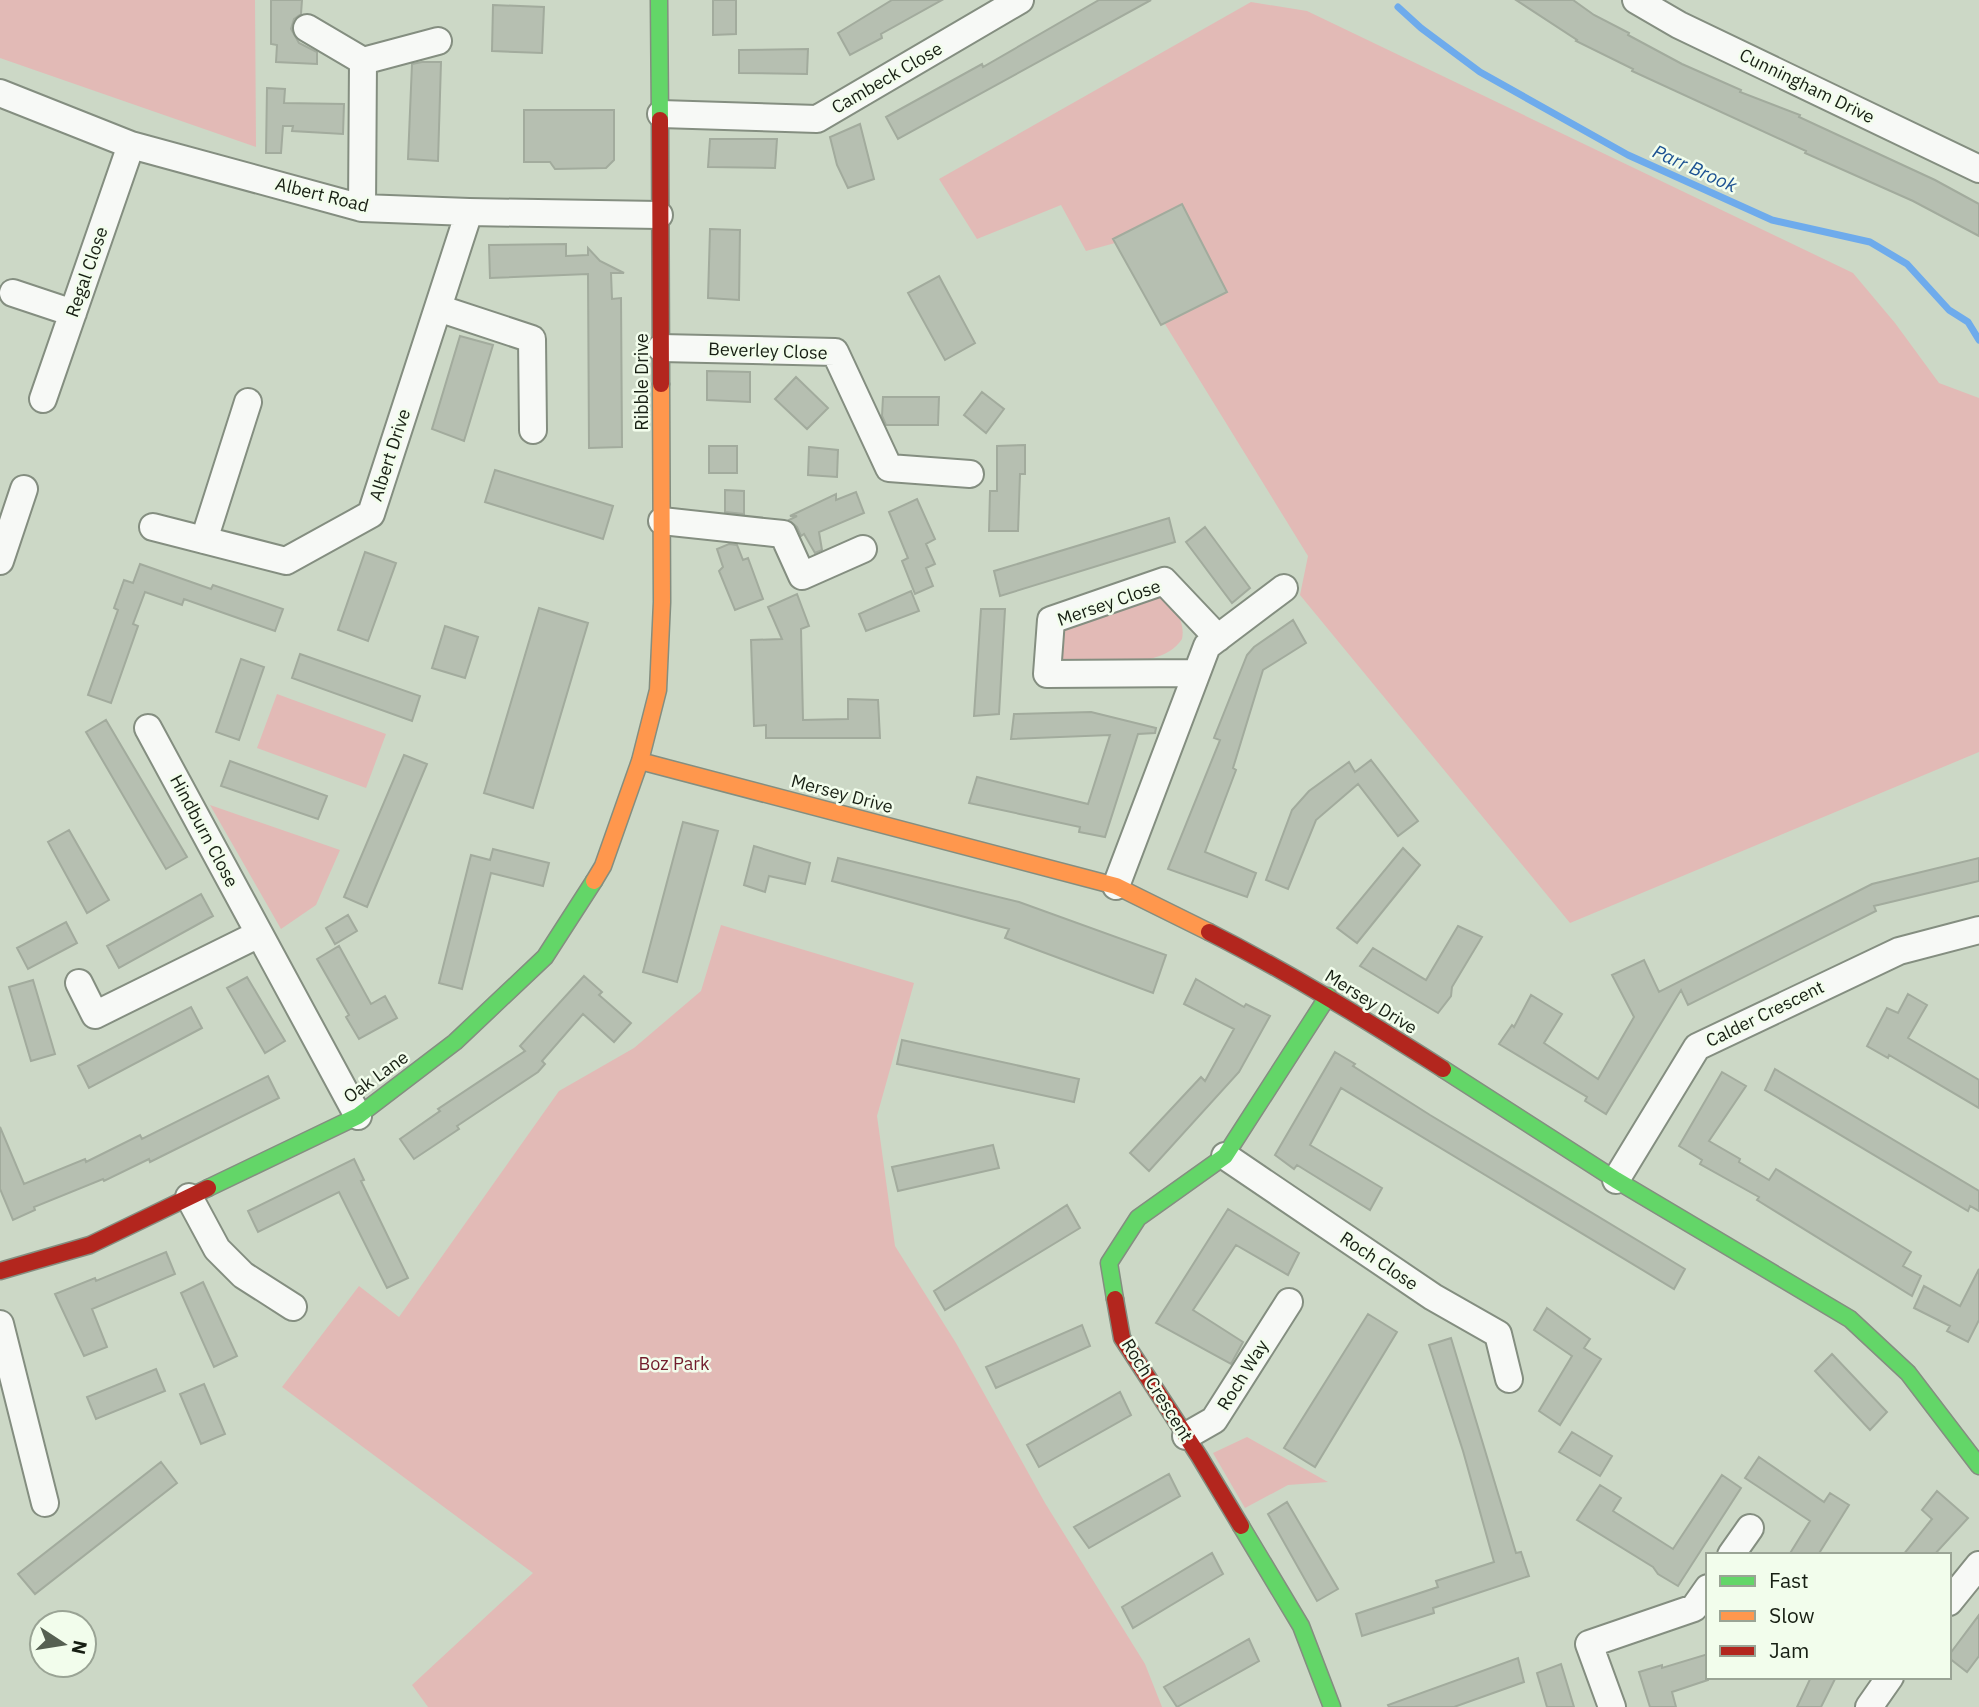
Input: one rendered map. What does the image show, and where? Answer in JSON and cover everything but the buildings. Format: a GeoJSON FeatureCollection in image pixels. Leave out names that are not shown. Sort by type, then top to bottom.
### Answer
{"type":"FeatureCollection","features":[{"type":"Feature","properties":{"kind":"street","name":"Ribble Drive"},"geometry":{"type":"LineString","coordinates":[[640,761],[658,690],[662,603],[659,0]]}},
{"type":"Feature","properties":{"kind":"street","name":"Cambeck Close"},"geometry":{"type":"LineString","coordinates":[[661,114],[817,120],[1020,0]]}},
{"type":"Feature","properties":{"kind":"street","name":"Cunningham Drive"},"geometry":{"type":"LineString","coordinates":[[1636,0],[1692,31],[1979,169]]}},
{"type":"Feature","properties":{"kind":"street"},"geometry":{"type":"LineString","coordinates":[[307,28],[363,61],[438,41]]}},
{"type":"Feature","properties":{"kind":"street"},"geometry":{"type":"LineString","coordinates":[[362,208],[363,61]]}},
{"type":"Feature","properties":{"kind":"street","name":"Albert Road"},"geometry":{"type":"LineString","coordinates":[[0,93],[131,145],[362,208],[659,215]]}},
{"type":"Feature","properties":{"kind":"street","name":"Regal Close"},"geometry":{"type":"LineString","coordinates":[[43,399],[131,145]]}},
{"type":"Feature","properties":{"kind":"street","name":"Albert Drive"},"geometry":{"type":"LineString","coordinates":[[153,527],[286,562],[371,514],[469,212]]}},
{"type":"Feature","properties":{"kind":"street"},"geometry":{"type":"LineString","coordinates":[[13,293],[73,313]]}},
{"type":"Feature","properties":{"kind":"street"},"geometry":{"type":"LineString","coordinates":[[438,308],[531,340],[533,430]]}},
{"type":"Feature","properties":{"kind":"street","name":"Beverley Close"},"geometry":{"type":"LineString","coordinates":[[661,348],[835,352],[889,468],[970,474]]}},
{"type":"Feature","properties":{"kind":"street"},"geometry":{"type":"LineString","coordinates":[[204,540],[248,402]]}},
{"type":"Feature","properties":{"kind":"street"},"geometry":{"type":"LineString","coordinates":[[2,547],[24,489]]}},
{"type":"Feature","properties":{"kind":"street"},"geometry":{"type":"LineString","coordinates":[[662,521],[783,534],[802,576],[863,549]]}},
{"type":"Feature","properties":{"kind":"street","name":"Mersey Close"},"geometry":{"type":"LineString","coordinates":[[1196,673],[1047,674],[1051,620],[1164,581],[1217,638]]}},
{"type":"Feature","properties":{"kind":"street"},"geometry":{"type":"LineString","coordinates":[[1116,886],[1207,646],[1284,588]]}},
{"type":"Feature","properties":{"kind":"street","name":"Hindburn Close"},"geometry":{"type":"LineString","coordinates":[[148,728],[358,1116]]}},
{"type":"Feature","properties":{"kind":"street","name":"Mersey Drive"},"geometry":{"type":"LineString","coordinates":[[640,761],[1116,886],[1272,964],[1328,996],[1616,1180],[1850,1319],[1908,1373],[1979,1466]]}},
{"type":"Feature","properties":{"kind":"street","name":"Oak Lane"},"geometry":{"type":"LineString","coordinates":[[0,1271],[90,1245],[358,1116],[455,1042],[545,957],[603,866],[640,761]]}},
{"type":"Feature","properties":{"kind":"street","name":"Calder Crescent"},"geometry":{"type":"LineString","coordinates":[[1616,1180],[1697,1047],[1899,951],[1979,930]]}},
{"type":"Feature","properties":{"kind":"street"},"geometry":{"type":"LineString","coordinates":[[79,983],[95,1015],[259,934]]}},
{"type":"Feature","properties":{"kind":"street","name":"Roch Crescent"},"geometry":{"type":"LineString","coordinates":[[1328,996],[1225,1156],[1138,1218],[1109,1263],[1122,1338],[1186,1436],[1301,1626],[1332,1707]]}},
{"type":"Feature","properties":{"kind":"street","name":"Roch Close"},"geometry":{"type":"LineString","coordinates":[[1225,1156],[1433,1297],[1498,1334],[1509,1379]]}},
{"type":"Feature","properties":{"kind":"street"},"geometry":{"type":"LineString","coordinates":[[189,1197],[217,1249],[243,1275],[293,1307]]}},
{"type":"Feature","properties":{"kind":"street","name":"Roch Way"},"geometry":{"type":"LineString","coordinates":[[1186,1436],[1214,1420],[1289,1302]]}},
{"type":"Feature","properties":{"kind":"street"},"geometry":{"type":"LineString","coordinates":[[0,1324],[45,1503]]}},
{"type":"Feature","properties":{"kind":"street"},"geometry":{"type":"LineString","coordinates":[[1732,1553],[1750,1528]]}},
{"type":"Feature","properties":{"kind":"street"},"geometry":{"type":"LineString","coordinates":[[1951,1600],[1979,1565]]}},
{"type":"Feature","properties":{"kind":"street"},"geometry":{"type":"LineString","coordinates":[[1612,1707],[1589,1644],[1693,1608],[1706,1591]]}},
{"type":"Feature","properties":{"kind":"street"},"geometry":{"type":"LineString","coordinates":[[1869,1707],[1889,1679]]}},
{"type":"Feature","properties":{"kind":"green space"},"geometry":{"type":"Polygon","coordinates":[[[0,0],[255,0],[256,147],[0,58],[0,0]]]}},
{"type":"Feature","properties":{"kind":"green space"},"geometry":{"type":"Polygon","coordinates":[[[1251,2],[1307,11],[1853,273],[1895,323],[1939,383],[1979,398],[1979,752],[1570,923],[1300,595],[1308,556],[1115,243],[1086,251],[1061,205],[977,239],[939,179],[1251,2]]]}},
{"type":"Feature","properties":{"kind":"green space"},"geometry":{"type":"Polygon","coordinates":[[[1157,591],[1173,607],[1182,625],[1182,639],[1173,649],[1145,660],[1110,663],[1063,662],[1057,653],[1060,626],[1157,591]]]}},
{"type":"Feature","properties":{"kind":"green space"},"geometry":{"type":"Polygon","coordinates":[[[277,694],[386,734],[366,788],[257,748],[277,694]]]}},
{"type":"Feature","properties":{"kind":"green space"},"geometry":{"type":"Polygon","coordinates":[[[210,805],[340,850],[316,905],[281,929],[210,805]]]}},
{"type":"Feature","properties":{"kind":"green space","name":"Boz Park"},"geometry":{"type":"Polygon","coordinates":[[[721,925],[914,983],[877,1116],[895,1246],[956,1343],[1045,1503],[1145,1664],[1162,1707],[428,1707],[412,1685],[533,1573],[282,1387],[359,1286],[399,1317],[559,1091],[634,1048],[701,991],[721,925]]]}},
{"type":"Feature","properties":{"kind":"green space"},"geometry":{"type":"Polygon","coordinates":[[[1247,1437],[1328,1482],[1288,1485],[1245,1508],[1213,1453],[1247,1437]]]}},
{"type":"Feature","properties":{"kind":"waterway","name":"Parr Brook"},"geometry":{"type":"LineString","coordinates":[[1398,7],[1421,28],[1480,72],[1628,155],[1772,220],[1870,242],[1907,264],[1949,310],[1968,322],[1979,340]]}},
{"type":"Feature","properties":{"kind":"traffic: fast"},"geometry":{"type":"LineString","coordinates":[[659,0],[660,120]]}},
{"type":"Feature","properties":{"kind":"traffic: fast"},"geometry":{"type":"LineString","coordinates":[[208,1188],[358,1116],[455,1042],[545,957],[594,881]]}},
{"type":"Feature","properties":{"kind":"traffic: fast"},"geometry":{"type":"LineString","coordinates":[[1115,1299],[1109,1263],[1138,1218],[1225,1156],[1328,996]]}},
{"type":"Feature","properties":{"kind":"traffic: fast"},"geometry":{"type":"LineString","coordinates":[[1443,1069],[1616,1180],[1850,1319],[1908,1373],[1979,1466]]}},
{"type":"Feature","properties":{"kind":"traffic: fast"},"geometry":{"type":"LineString","coordinates":[[1241,1526],[1301,1626],[1332,1707]]}},
{"type":"Feature","properties":{"kind":"traffic: slow"},"geometry":{"type":"LineString","coordinates":[[594,881],[603,866],[640,761],[658,690],[662,602],[661,384]]}},
{"type":"Feature","properties":{"kind":"traffic: slow"},"geometry":{"type":"LineString","coordinates":[[640,761],[1116,886],[1209,932]]}},
{"type":"Feature","properties":{"kind":"traffic: jam"},"geometry":{"type":"LineString","coordinates":[[660,120],[661,384]]}},
{"type":"Feature","properties":{"kind":"traffic: jam"},"geometry":{"type":"LineString","coordinates":[[1209,932],[1328,998],[1443,1069]]}},
{"type":"Feature","properties":{"kind":"traffic: jam"},"geometry":{"type":"LineString","coordinates":[[0,1271],[90,1245],[208,1188]]}},
{"type":"Feature","properties":{"kind":"traffic: jam"},"geometry":{"type":"LineString","coordinates":[[1115,1299],[1122,1338],[1241,1526]]}}]}
